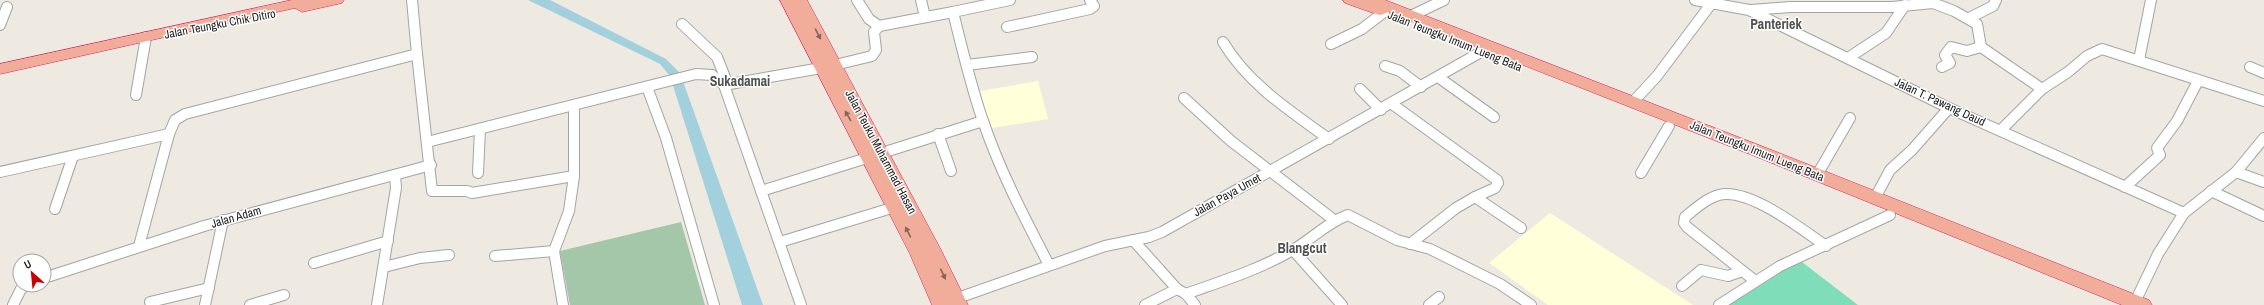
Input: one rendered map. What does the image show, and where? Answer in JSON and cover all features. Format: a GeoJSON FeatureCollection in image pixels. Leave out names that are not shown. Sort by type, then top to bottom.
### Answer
{"type":"FeatureCollection","features":[{"type":"Feature","properties":{"kind":"highway","name":"Jalan Teungku Chik Ditiro"},"geometry":{"type":"LineString","coordinates":[[146,38],[179,19],[270,0]]}},
{"type":"Feature","properties":{"kind":"highway"},"geometry":{"type":"LineString","coordinates":[[181,26],[286,0]]}},
{"type":"Feature","properties":{"kind":"highway"},"geometry":{"type":"LineString","coordinates":[[181,26],[312,0]]}},
{"type":"Feature","properties":{"kind":"highway","name":"Jalan Teungku Chik Ditiro"},"geometry":{"type":"LineString","coordinates":[[0,62],[182,33],[337,0]]}},
{"type":"Feature","properties":{"kind":"highway","name":"Jalan Teuku Muhammad Hasan"},"geometry":{"type":"LineString","coordinates":[[787,0],[828,66],[876,155],[926,252],[946,304]]}},
{"type":"Feature","properties":{"kind":"highway","name":"Jalan Teuku Muhammad Hasan"},"geometry":{"type":"LineString","coordinates":[[800,0],[828,66]]}},
{"type":"Feature","properties":{"kind":"highway","name":"Jalan Teungku Imum Lueng Bata"},"geometry":{"type":"LineString","coordinates":[[1350,0],[1384,12],[1890,215],[2076,284],[2138,304]]}},
{"type":"Feature","properties":{"kind":"highway","name":"Jalan Teungku Imum Lueng Bata"},"geometry":{"type":"LineString","coordinates":[[1372,0],[1875,198],[2076,284],[2117,305]]}},
{"type":"Feature","properties":{"kind":"highway","name":"Jalan Teungku Chik Ditiro"},"geometry":{"type":"LineString","coordinates":[[0,69],[146,38],[181,26]]}},
{"type":"Feature","properties":{"kind":"highway","name":"Jalan Teuku Muhammad Hasan"},"geometry":{"type":"LineString","coordinates":[[876,155],[895,207],[926,252]]}},
{"type":"Feature","properties":{"kind":"street"},"geometry":{"type":"LineString","coordinates":[[412,0],[427,142],[431,165],[431,190],[435,192],[467,190],[472,193],[574,176]]}},
{"type":"Feature","properties":{"kind":"street"},"geometry":{"type":"LineString","coordinates":[[857,0],[869,20],[879,26]]}},
{"type":"Feature","properties":{"kind":"street"},"geometry":{"type":"LineString","coordinates":[[921,0],[925,16]]}},
{"type":"Feature","properties":{"kind":"street"},"geometry":{"type":"LineString","coordinates":[[726,85],[828,66],[872,56],[876,50],[874,32],[879,26],[1010,0]]}},
{"type":"Feature","properties":{"kind":"street"},"geometry":{"type":"LineString","coordinates":[[1007,27],[1090,9],[1094,6],[1090,0]]}},
{"type":"Feature","properties":{"kind":"street"},"geometry":{"type":"LineString","coordinates":[[1413,15],[1444,0]]}},
{"type":"Feature","properties":{"kind":"street","name":"Jalan T. Pawang Daud"},"geometry":{"type":"LineString","coordinates":[[1695,0],[1749,10],[1949,108],[2184,213]]}},
{"type":"Feature","properties":{"kind":"street"},"geometry":{"type":"LineString","coordinates":[[1769,0],[1790,7]]}},
{"type":"Feature","properties":{"kind":"street"},"geometry":{"type":"LineString","coordinates":[[1850,0],[1871,7]]}},
{"type":"Feature","properties":{"kind":"street"},"geometry":{"type":"LineString","coordinates":[[1969,18],[1993,6],[1996,0]]}},
{"type":"Feature","properties":{"kind":"street"},"geometry":{"type":"LineString","coordinates":[[2138,60],[2151,0]]}},
{"type":"Feature","properties":{"kind":"street"},"geometry":{"type":"LineString","coordinates":[[1749,10],[1790,7],[1871,7],[1933,3],[1969,18],[1978,26],[1981,47],[2042,89]]}},
{"type":"Feature","properties":{"kind":"street"},"geometry":{"type":"LineString","coordinates":[[1633,102],[1657,76],[1712,4]]}},
{"type":"Feature","properties":{"kind":"street"},"geometry":{"type":"LineString","coordinates":[[1848,58],[1886,33],[1905,5]]}},
{"type":"Feature","properties":{"kind":"street"},"geometry":{"type":"LineString","coordinates":[[0,25],[7,7]]}},
{"type":"Feature","properties":{"kind":"street"},"geometry":{"type":"LineString","coordinates":[[953,12],[984,121],[1022,215],[1049,265]]}},
{"type":"Feature","properties":{"kind":"street"},"geometry":{"type":"LineString","coordinates":[[1331,44],[1362,29],[1384,12]]}},
{"type":"Feature","properties":{"kind":"street"},"geometry":{"type":"LineString","coordinates":[[682,24],[717,57],[761,191],[801,305]]}},
{"type":"Feature","properties":{"kind":"street"},"geometry":{"type":"LineString","coordinates":[[136,95],[146,38]]}},
{"type":"Feature","properties":{"kind":"street"},"geometry":{"type":"LineString","coordinates":[[1223,42],[1232,58],[1245,72],[1329,139]]}},
{"type":"Feature","properties":{"kind":"street"},"geometry":{"type":"LineString","coordinates":[[1942,67],[1950,63],[1945,55],[1951,47],[1967,51],[1981,47]]}},
{"type":"Feature","properties":{"kind":"street"},"geometry":{"type":"LineString","coordinates":[[2001,130],[2042,89],[2098,50],[2110,50],[2198,82],[2264,102]]}},
{"type":"Feature","properties":{"kind":"street","name":"Jalan Paya Umet"},"geometry":{"type":"LineString","coordinates":[[946,304],[1049,265],[1105,246],[1149,237],[1162,232],[1392,104],[1481,52]]}},
{"type":"Feature","properties":{"kind":"street"},"geometry":{"type":"LineString","coordinates":[[139,246],[169,134],[175,120],[185,114],[417,54]]}},
{"type":"Feature","properties":{"kind":"street"},"geometry":{"type":"LineString","coordinates":[[967,65],[1032,57]]}},
{"type":"Feature","properties":{"kind":"street"},"geometry":{"type":"LineString","coordinates":[[1385,66],[1400,71],[1421,87]]}},
{"type":"Feature","properties":{"kind":"street"},"geometry":{"type":"LineString","coordinates":[[2250,67],[2264,73]]}},
{"type":"Feature","properties":{"kind":"street"},"geometry":{"type":"LineString","coordinates":[[427,142],[574,106],[686,76],[709,73],[716,76],[726,85]]}},
{"type":"Feature","properties":{"kind":"street"},"geometry":{"type":"LineString","coordinates":[[1438,77],[1494,117]]}},
{"type":"Feature","properties":{"kind":"street"},"geometry":{"type":"LineString","coordinates":[[2125,187],[2160,155],[2157,148],[2177,121],[2198,82]]}},
{"type":"Feature","properties":{"kind":"street"},"geometry":{"type":"LineString","coordinates":[[651,86],[714,305]]}},
{"type":"Feature","properties":{"kind":"street"},"geometry":{"type":"LineString","coordinates":[[1360,89],[1381,110]]}},
{"type":"Feature","properties":{"kind":"street"},"geometry":{"type":"LineString","coordinates":[[1184,98],[1231,142],[1334,220]]}},
{"type":"Feature","properties":{"kind":"street"},"geometry":{"type":"LineString","coordinates":[[1392,104],[1498,182],[1495,188],[1456,208],[1410,244]]}},
{"type":"Feature","properties":{"kind":"street"},"geometry":{"type":"LineString","coordinates":[[563,305],[554,251],[569,211],[574,176],[574,106]]}},
{"type":"Feature","properties":{"kind":"street"},"geometry":{"type":"LineString","coordinates":[[1875,198],[1890,170],[1912,150],[1949,108]]}},
{"type":"Feature","properties":{"kind":"street"},"geometry":{"type":"LineString","coordinates":[[1817,175],[1850,118]]}},
{"type":"Feature","properties":{"kind":"street"},"geometry":{"type":"LineString","coordinates":[[761,191],[938,134],[984,121]]}},
{"type":"Feature","properties":{"kind":"street"},"geometry":{"type":"LineString","coordinates":[[1641,173],[1668,126]]}},
{"type":"Feature","properties":{"kind":"street"},"geometry":{"type":"LineString","coordinates":[[478,173],[480,129]]}},
{"type":"Feature","properties":{"kind":"street"},"geometry":{"type":"LineString","coordinates":[[0,172],[169,134]]}},
{"type":"Feature","properties":{"kind":"street"},"geometry":{"type":"LineString","coordinates":[[938,134],[951,171]]}},
{"type":"Feature","properties":{"kind":"street"},"geometry":{"type":"LineString","coordinates":[[2138,304],[2158,254],[2184,213],[2236,172],[2264,138]]}},
{"type":"Feature","properties":{"kind":"street"},"geometry":{"type":"LineString","coordinates":[[55,209],[73,156]]}},
{"type":"Feature","properties":{"kind":"street","name":"Jalan Adam"},"geometry":{"type":"LineString","coordinates":[[52,275],[223,220],[431,165]]}},
{"type":"Feature","properties":{"kind":"street"},"geometry":{"type":"LineString","coordinates":[[2236,172],[2264,182]]}},
{"type":"Feature","properties":{"kind":"street"},"geometry":{"type":"LineString","coordinates":[[377,305],[396,188],[395,175]]}},
{"type":"Feature","properties":{"kind":"street"},"geometry":{"type":"LineString","coordinates":[[2211,191],[2264,216]]}},
{"type":"Feature","properties":{"kind":"street"},"geometry":{"type":"LineString","coordinates":[[1754,280],[1688,227],[1684,223],[1685,217],[1718,196],[1737,196],[1781,216],[1826,246]]}},
{"type":"Feature","properties":{"kind":"street"},"geometry":{"type":"LineString","coordinates":[[1475,197],[1521,228]]}},
{"type":"Feature","properties":{"kind":"street"},"geometry":{"type":"LineString","coordinates":[[780,242],[895,207]]}},
{"type":"Feature","properties":{"kind":"street"},"geometry":{"type":"LineString","coordinates":[[1145,305],[1181,292],[1260,268],[1293,250],[1334,220],[1344,215],[1352,216],[1397,240],[1430,249],[1500,284],[1531,305]]}},
{"type":"Feature","properties":{"kind":"street"},"geometry":{"type":"LineString","coordinates":[[1719,305],[1754,280],[1790,260],[1826,246],[1890,215]]}},
{"type":"Feature","properties":{"kind":"street"},"geometry":{"type":"LineString","coordinates":[[204,305],[223,220]]}},
{"type":"Feature","properties":{"kind":"street"},"geometry":{"type":"LineString","coordinates":[[1133,240],[1195,305]]}},
{"type":"Feature","properties":{"kind":"street"},"geometry":{"type":"LineString","coordinates":[[314,263],[388,241]]}},
{"type":"Feature","properties":{"kind":"street"},"geometry":{"type":"LineString","coordinates":[[1293,250],[1342,305]]}},
{"type":"Feature","properties":{"kind":"street"},"geometry":{"type":"LineString","coordinates":[[495,256],[554,251]]}},
{"type":"Feature","properties":{"kind":"street"},"geometry":{"type":"LineString","coordinates":[[384,267],[417,259],[449,255]]}},
{"type":"Feature","properties":{"kind":"street"},"geometry":{"type":"LineString","coordinates":[[1682,286],[1702,270],[1725,276],[1733,276],[1742,271]]}},
{"type":"Feature","properties":{"kind":"street"},"geometry":{"type":"LineString","coordinates":[[150,302],[208,288]]}},
{"type":"Feature","properties":{"kind":"street"},"geometry":{"type":"LineString","coordinates":[[13,305],[19,293]]}},
{"type":"Feature","properties":{"kind":"street"},"geometry":{"type":"LineString","coordinates":[[250,305],[284,295]]}},
{"type":"Feature","properties":{"kind":"street"},"geometry":{"type":"LineString","coordinates":[[1429,305],[1439,297]]}},
{"type":"Feature","properties":{"kind":"shaded area"},"geometry":{"type":"Polygon","coordinates":[[[1038,81],[1048,119],[992,128],[983,108],[980,91],[1038,81]]]}},
{"type":"Feature","properties":{"kind":"shaded area"},"geometry":{"type":"Polygon","coordinates":[[[1550,213],[1693,305],[1548,305],[1489,263],[1550,213]]]}},
{"type":"Feature","properties":{"kind":"shaded area"},"geometry":{"type":"Polygon","coordinates":[[[681,222],[705,305],[570,305],[560,251],[681,222]]]}},
{"type":"Feature","properties":{"kind":"green space"},"geometry":{"type":"Polygon","coordinates":[[[1798,259],[1858,305],[1721,305],[1798,259]]]}},
{"type":"Feature","properties":{"kind":"water"},"geometry":{"type":"Polygon","coordinates":[[[528,0],[550,0],[666,59],[680,73],[763,305],[742,305],[670,76],[660,64],[528,0]]]}},
{"type":"Feature","properties":{"kind":"district","name":"Panteriek"},"geometry":{"type":"Point","coordinates":[1776,24]}},
{"type":"Feature","properties":{"kind":"district","name":"Sukadamai"},"geometry":{"type":"Point","coordinates":[740,81]}},
{"type":"Feature","properties":{"kind":"district","name":"Blangcut"},"geometry":{"type":"Point","coordinates":[1302,248]}}]}
